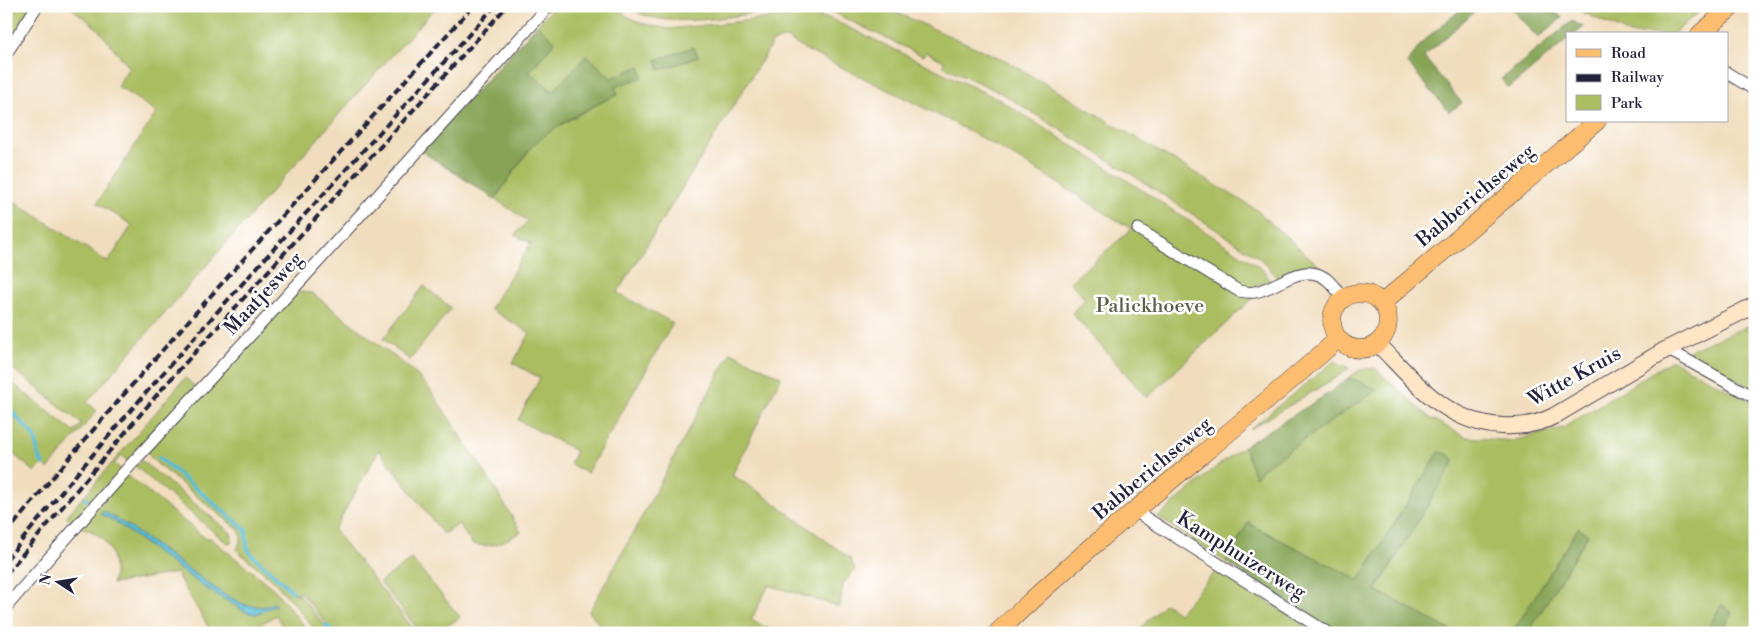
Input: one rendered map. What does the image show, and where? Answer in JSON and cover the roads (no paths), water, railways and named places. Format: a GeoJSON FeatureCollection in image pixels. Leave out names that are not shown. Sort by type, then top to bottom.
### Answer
{"type":"FeatureCollection","features":[{"type":"Feature","properties":{"kind":"main road"},"geometry":{"type":"LineString","coordinates":[[1702,32],[1733,6]]}},
{"type":"Feature","properties":{"kind":"main road","name":"Babberichseweg"},"geometry":{"type":"LineString","coordinates":[[1382,303],[1596,122]]}},
{"type":"Feature","properties":{"kind":"main road"},"geometry":{"type":"LineString","coordinates":[[1356,293],[1364,293],[1382,303],[1386,309],[1388,324],[1387,332],[1378,344],[1364,349],[1357,349],[1343,344],[1338,339],[1332,325],[1332,318],[1334,310],[1344,298],[1356,293]]}},
{"type":"Feature","properties":{"kind":"main road","name":"Witte Kruis"},"geometry":{"type":"LineString","coordinates":[[1378,344],[1439,404],[1462,417],[1485,424],[1535,425],[1554,416],[1667,349],[1755,305]]}},
{"type":"Feature","properties":{"kind":"main road","name":"Babberichseweg"},"geometry":{"type":"LineString","coordinates":[[997,633],[1017,613],[1135,511],[1266,403],[1338,339]]}},
{"type":"Feature","properties":{"kind":"street"},"geometry":{"type":"LineString","coordinates":[[6,54],[37,6]]}},
{"type":"Feature","properties":{"kind":"street","name":"Maatjesweg"},"geometry":{"type":"LineString","coordinates":[[6,607],[134,460],[302,280],[549,6]]}},
{"type":"Feature","properties":{"kind":"street"},"geometry":{"type":"LineString","coordinates":[[1728,74],[1755,90]]}},
{"type":"Feature","properties":{"kind":"street"},"geometry":{"type":"LineString","coordinates":[[1138,229],[1239,291],[1253,293],[1296,275],[1311,273],[1327,280],[1344,298]]}},
{"type":"Feature","properties":{"kind":"street"},"geometry":{"type":"LineString","coordinates":[[1667,349],[1755,398]]}},
{"type":"Feature","properties":{"kind":"street","name":"Kamphuizerweg"},"geometry":{"type":"LineString","coordinates":[[1135,511],[1328,633]]}},
{"type":"Feature","properties":{"kind":"water"},"geometry":{"type":"Polygon","coordinates":[[[103,511],[128,526],[223,594],[245,605],[264,607],[274,603],[276,605],[255,614],[246,612],[204,587],[114,521],[101,514],[103,511]]]}},
{"type":"Feature","properties":{"kind":"waterway"},"geometry":{"type":"LineString","coordinates":[[6,405],[35,437],[39,457],[43,464]]}},
{"type":"Feature","properties":{"kind":"waterway"},"geometry":{"type":"LineString","coordinates":[[159,458],[246,530],[247,547],[251,554],[293,592]]}},
{"type":"Feature","properties":{"kind":"waterway"},"geometry":{"type":"LineString","coordinates":[[326,625],[333,633]]}},
{"type":"Feature","properties":{"kind":"railway"},"geometry":{"type":"LineString","coordinates":[[6,534],[62,466],[178,333],[473,6]]}},
{"type":"Feature","properties":{"kind":"railway"},"geometry":{"type":"LineString","coordinates":[[6,560],[185,348],[495,6]]}},
{"type":"Feature","properties":{"kind":"railway"},"geometry":{"type":"LineString","coordinates":[[6,574],[161,390],[507,6]]}},
{"type":"Feature","properties":{"kind":"park label","name":"Palickhoeve"},"geometry":{"type":"Point","coordinates":[1150,306]}}]}
